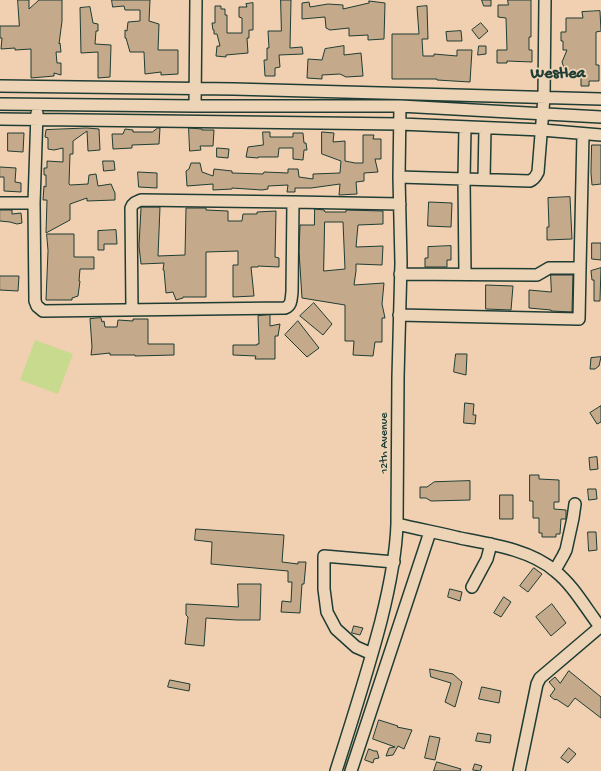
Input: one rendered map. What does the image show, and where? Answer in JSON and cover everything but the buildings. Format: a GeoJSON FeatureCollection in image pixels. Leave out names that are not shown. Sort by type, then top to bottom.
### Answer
{"type":"FeatureCollection","features":[{"type":"Feature","properties":{"kind":"street"},"geometry":{"type":"LineString","coordinates":[[195,106],[196,0]]}},
{"type":"Feature","properties":{"kind":"street"},"geometry":{"type":"LineString","coordinates":[[399,177],[534,179],[538,172],[543,114],[545,0]]}},
{"type":"Feature","properties":{"kind":"street"},"geometry":{"type":"LineString","coordinates":[[0,86],[195,89],[601,99]]}},
{"type":"Feature","properties":{"kind":"street"},"geometry":{"type":"LineString","coordinates":[[0,104],[400,106],[601,117]]}},
{"type":"Feature","properties":{"kind":"street"},"geometry":{"type":"LineString","coordinates":[[37,104],[34,203],[35,301],[37,306],[43,311],[288,307],[291,304],[292,292],[292,202]]}},
{"type":"Feature","properties":{"kind":"street","name":"12th Avenue"},"geometry":{"type":"LineString","coordinates":[[336,771],[372,654],[384,609],[394,562],[397,524],[400,274],[400,106]]}},
{"type":"Feature","properties":{"kind":"street"},"geometry":{"type":"LineString","coordinates":[[0,120],[400,124],[542,130],[601,135]]}},
{"type":"Feature","properties":{"kind":"street"},"geometry":{"type":"LineString","coordinates":[[465,126],[465,274]]}},
{"type":"Feature","properties":{"kind":"street"},"geometry":{"type":"LineString","coordinates":[[484,179],[485,128]]}},
{"type":"Feature","properties":{"kind":"street"},"geometry":{"type":"LineString","coordinates":[[399,315],[579,319],[583,134]]}},
{"type":"Feature","properties":{"kind":"street"},"geometry":{"type":"LineString","coordinates":[[132,310],[131,208],[132,205],[141,200],[400,204]]}},
{"type":"Feature","properties":{"kind":"street"},"geometry":{"type":"LineString","coordinates":[[0,202],[34,203]]}},
{"type":"Feature","properties":{"kind":"street"},"geometry":{"type":"LineString","coordinates":[[400,274],[537,275],[549,268],[580,268]]}},
{"type":"Feature","properties":{"kind":"street"},"geometry":{"type":"LineString","coordinates":[[555,570],[566,550],[575,504]]}},
{"type":"Feature","properties":{"kind":"street"},"geometry":{"type":"LineString","coordinates":[[397,524],[491,544],[529,555],[555,570],[569,585],[601,628],[540,678],[536,684],[519,771]]}},
{"type":"Feature","properties":{"kind":"street"},"geometry":{"type":"LineString","coordinates":[[351,771],[430,532]]}},
{"type":"Feature","properties":{"kind":"street"},"geometry":{"type":"LineString","coordinates":[[472,587],[487,558],[491,544]]}},
{"type":"Feature","properties":{"kind":"street"},"geometry":{"type":"LineString","coordinates":[[372,654],[356,647],[336,629],[327,612],[324,588],[324,556],[394,562]]}},
{"type":"Feature","properties":{"kind":"green space"},"geometry":{"type":"Polygon","coordinates":[[[35,340],[73,354],[58,394],[20,380],[35,340]]]}},
{"type":"Feature","properties":{"kind":"district","name":"Westlea"},"geometry":{"type":"Point","coordinates":[558,75]}}]}
